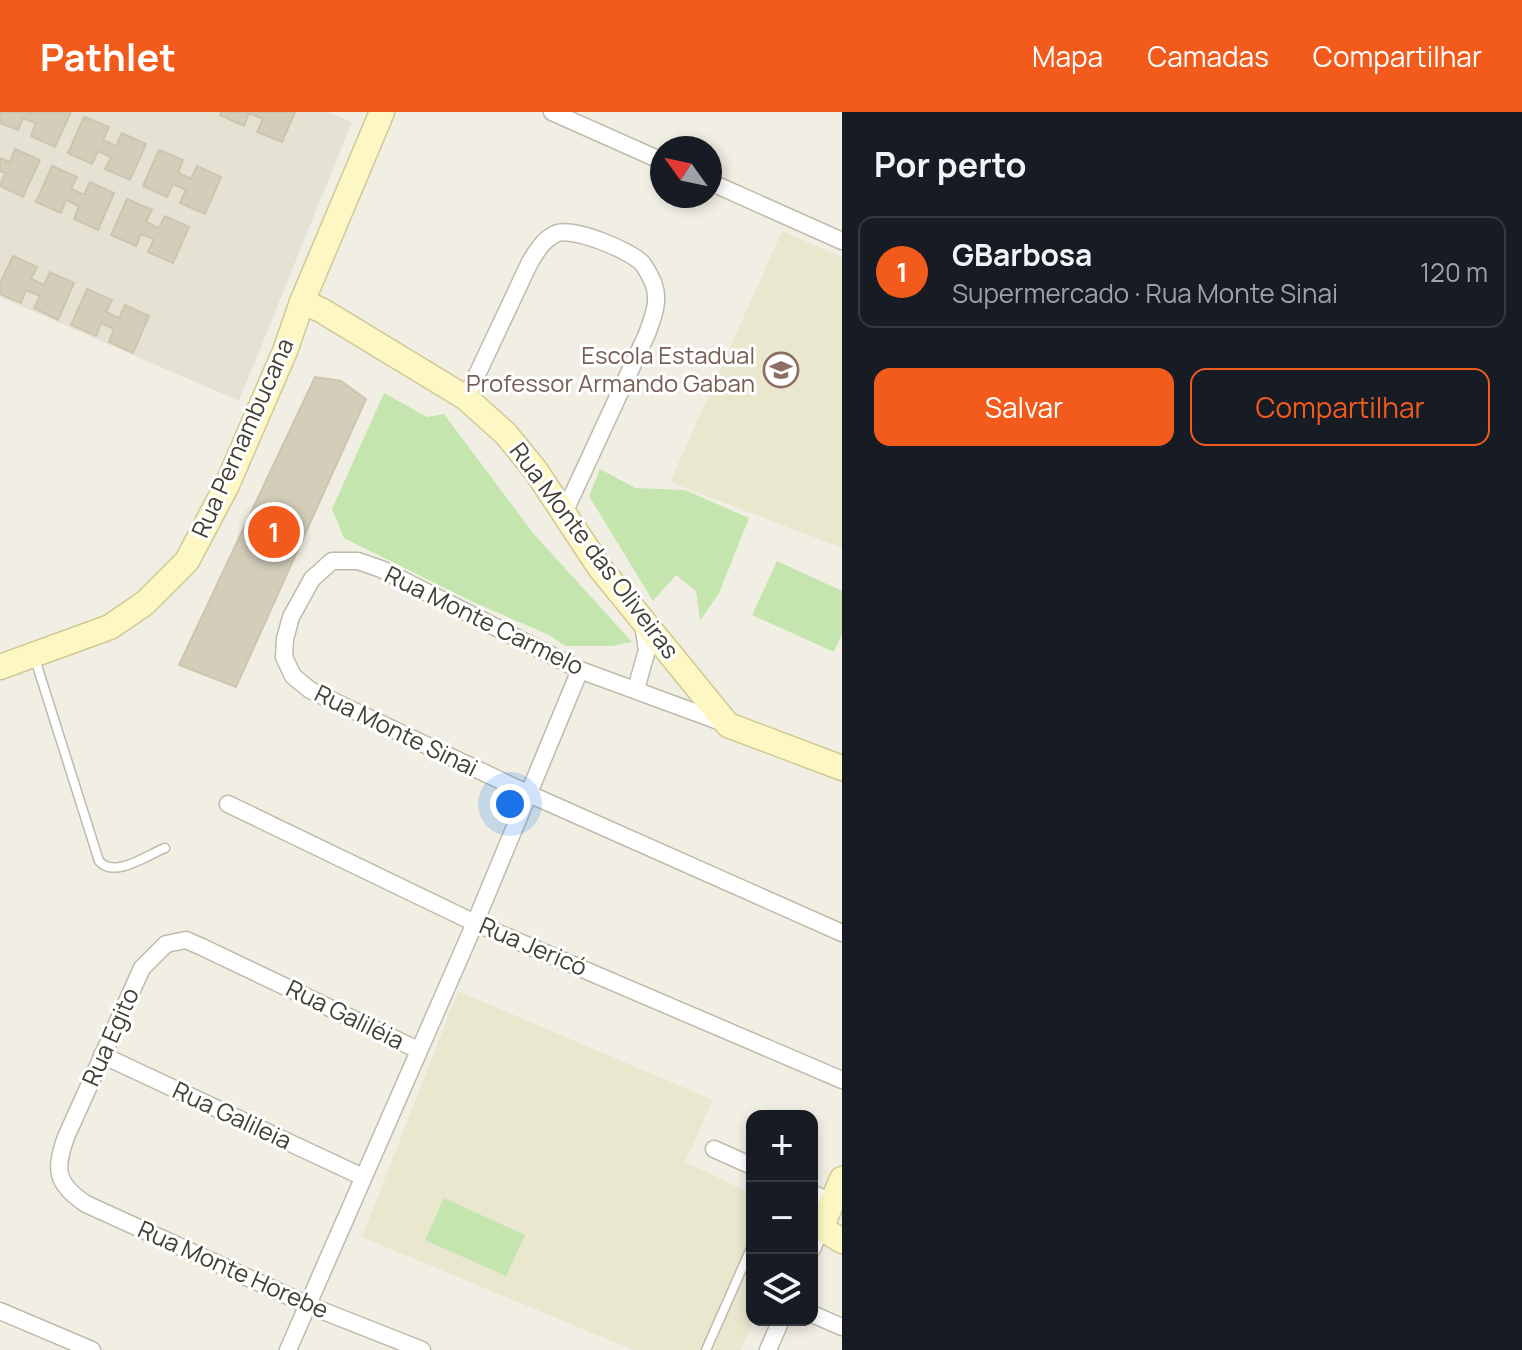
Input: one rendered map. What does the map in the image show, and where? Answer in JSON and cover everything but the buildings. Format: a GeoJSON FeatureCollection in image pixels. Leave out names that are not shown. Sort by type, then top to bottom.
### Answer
{"type":"FeatureCollection","features":[{"type":"Feature","properties":{"kind":"street","name":"Rua Pernambucana"},"geometry":{"type":"LineString","coordinates":[[0,667],[110,627],[145,603],[187,561],[227,485],[382,112]]}},
{"type":"Feature","properties":{"kind":"street"},"geometry":{"type":"LineString","coordinates":[[552,112],[650,156]]}},
{"type":"Feature","properties":{"kind":"street"},"geometry":{"type":"LineString","coordinates":[[722,187],[842,241]]}},
{"type":"Feature","properties":{"kind":"street"},"geometry":{"type":"LineString","coordinates":[[466,398],[530,262],[544,241],[558,232],[576,233],[600,241],[641,262],[654,286],[655,312],[564,513]]}},
{"type":"Feature","properties":{"kind":"street","name":"Rua Monte das Oliveiras"},"geometry":{"type":"LineString","coordinates":[[302,302],[321,310],[466,398],[506,434],[536,471],[600,568],[728,725]]}},
{"type":"Feature","properties":{"kind":"street","name":"Rua Monte Carmelo"},"geometry":{"type":"LineString","coordinates":[[332,561],[358,561],[381,569],[580,670],[728,725]]}},
{"type":"Feature","properties":{"kind":"street","name":"Rua Monte Sinai"},"geometry":{"type":"LineString","coordinates":[[332,561],[312,579],[291,617],[284,657],[293,676],[330,701],[529,794],[842,933]]}},
{"type":"Feature","properties":{"kind":"street"},"geometry":{"type":"LineString","coordinates":[[627,600],[642,620],[646,636],[647,650],[636,689]]}},
{"type":"Feature","properties":{"kind":"street","name":"Rua Galiléia"},"geometry":{"type":"LineString","coordinates":[[202,947],[418,1050],[475,923],[580,670]]}},
{"type":"Feature","properties":{"kind":"street"},"geometry":{"type":"LineString","coordinates":[[728,725],[842,768]]}},
{"type":"Feature","properties":{"kind":"street","name":"Rua Jericó"},"geometry":{"type":"LineString","coordinates":[[228,804],[475,923],[842,1080]]}},
{"type":"Feature","properties":{"kind":"street","name":"Rua Egito"},"geometry":{"type":"LineString","coordinates":[[58,1173],[59,1156],[66,1137],[142,968],[166,944],[186,940],[202,947]]}},
{"type":"Feature","properties":{"kind":"street"},"geometry":{"type":"LineString","coordinates":[[288,1350],[418,1050]]}},
{"type":"Feature","properties":{"kind":"street","name":"Rua Galileia"},"geometry":{"type":"LineString","coordinates":[[102,1055],[363,1177]]}},
{"type":"Feature","properties":{"kind":"street"},"geometry":{"type":"LineString","coordinates":[[714,1149],[746,1163]]}},
{"type":"Feature","properties":{"kind":"street","name":"Rua Monte Horebe"},"geometry":{"type":"LineString","coordinates":[[58,1173],[68,1192],[86,1204],[308,1305],[422,1350]]}},
{"type":"Feature","properties":{"kind":"street"},"geometry":{"type":"LineString","coordinates":[[818,1233],[833,1190]]}},
{"type":"Feature","properties":{"kind":"street"},"geometry":{"type":"LineString","coordinates":[[818,1239],[842,1241]]}},
{"type":"Feature","properties":{"kind":"street"},"geometry":{"type":"LineString","coordinates":[[0,1311],[92,1350]]}},
{"type":"Feature","properties":{"kind":"street"},"geometry":{"type":"LineString","coordinates":[[818,1317],[842,1327]]}},
{"type":"Feature","properties":{"kind":"street"},"geometry":{"type":"LineString","coordinates":[[768,1350],[778,1326]]}},
{"type":"Feature","properties":{"kind":"lane"},"geometry":{"type":"LineString","coordinates":[[33,655],[99,861],[103,866],[116,869],[165,848]]}},
{"type":"Feature","properties":{"kind":"lane"},"geometry":{"type":"LineString","coordinates":[[706,1350],[748,1254]]}},
{"type":"Feature","properties":{"kind":"shaded area"},"geometry":{"type":"Polygon","coordinates":[[[0,112],[328,112],[352,122],[239,401],[0,297],[0,112]]]}},
{"type":"Feature","properties":{"kind":"shaded area","name":"Escola Estadual Professor Armando Gaban"},"geometry":{"type":"Polygon","coordinates":[[[782,231],[842,257],[842,548],[670,482],[782,231]]]}},
{"type":"Feature","properties":{"kind":"shaded area"},"geometry":{"type":"Polygon","coordinates":[[[458,991],[713,1100],[685,1162],[746,1191],[746,1326],[751,1326],[741,1350],[633,1350],[362,1237],[458,991]]]}},
{"type":"Feature","properties":{"kind":"green space"},"geometry":{"type":"Polygon","coordinates":[[[384,393],[427,417],[444,414],[533,533],[632,642],[612,646],[566,646],[547,634],[473,602],[344,538],[332,509],[384,393]]]}},
{"type":"Feature","properties":{"kind":"green space"},"geometry":{"type":"Polygon","coordinates":[[[600,469],[635,488],[685,490],[749,518],[719,593],[700,621],[696,591],[676,575],[653,601],[589,496],[600,469]]]}},
{"type":"Feature","properties":{"kind":"green space"},"geometry":{"type":"Polygon","coordinates":[[[777,561],[842,591],[842,634],[834,652],[752,615],[777,561]]]}},
{"type":"Feature","properties":{"kind":"green space"},"geometry":{"type":"Polygon","coordinates":[[[444,1198],[525,1235],[506,1276],[425,1240],[444,1198]]]}},
{"type":"Feature","properties":{"kind":"place","name":"Escola Estadual Professor Armando Gaban"},"geometry":{"type":"Point","coordinates":[781,370]}},
{"type":"Feature","properties":{"kind":"place","name":"GBarbosa"},"geometry":{"type":"Point","coordinates":[274,532]}}]}
